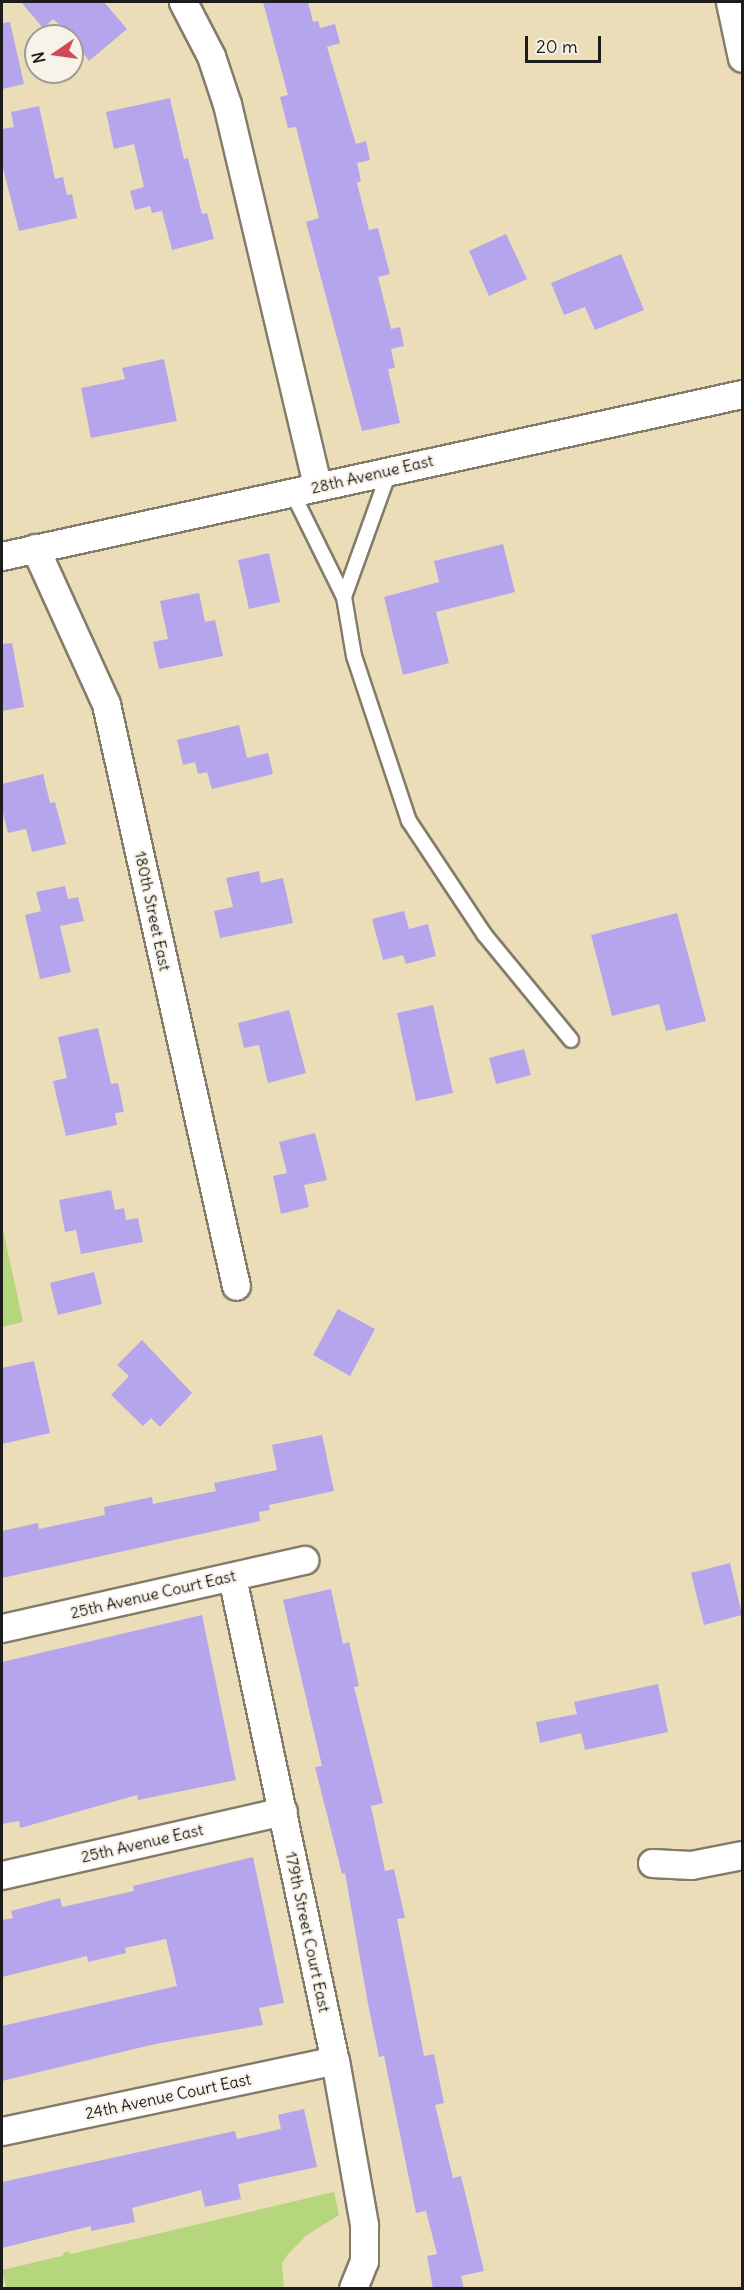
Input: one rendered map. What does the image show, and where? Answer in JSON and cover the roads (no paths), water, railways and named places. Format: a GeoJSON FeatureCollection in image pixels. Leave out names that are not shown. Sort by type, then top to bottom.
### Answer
{"type":"FeatureCollection","features":[{"type":"Feature","properties":{"kind":"street"},"geometry":{"type":"LineString","coordinates":[[183,2],[211,56],[227,104],[304,489]]}},
{"type":"Feature","properties":{"kind":"street"},"geometry":{"type":"LineString","coordinates":[[730,2],[742,58]]}},
{"type":"Feature","properties":{"kind":"street","name":"28th Avenue East"},"geometry":{"type":"LineString","coordinates":[[2,556],[390,469],[742,394]]}},
{"type":"Feature","properties":{"kind":"street","name":"180th Street East"},"geometry":{"type":"LineString","coordinates":[[35,548],[106,704],[236,1286]]}},
{"type":"Feature","properties":{"kind":"street","name":"25th Avenue Court East"},"geometry":{"type":"LineString","coordinates":[[2,1628],[304,1560]]}},
{"type":"Feature","properties":{"kind":"street","name":"179th Street Court East"},"geometry":{"type":"LineString","coordinates":[[232,1577],[335,2060],[364,2225],[363,2261],[353,2289]]}},
{"type":"Feature","properties":{"kind":"street","name":"25th Avenue East"},"geometry":{"type":"LineString","coordinates":[[2,1875],[283,1811]]}},
{"type":"Feature","properties":{"kind":"street"},"geometry":{"type":"LineString","coordinates":[[652,1863],[691,1865],[742,1855]]}},
{"type":"Feature","properties":{"kind":"street","name":"24th Avenue Court East"},"geometry":{"type":"LineString","coordinates":[[2,2131],[335,2060]]}},
{"type":"Feature","properties":{"kind":"lane"},"geometry":{"type":"LineString","coordinates":[[344,597],[390,469]]}},
{"type":"Feature","properties":{"kind":"lane"},"geometry":{"type":"LineString","coordinates":[[304,489],[344,597],[354,656],[409,821],[484,934],[572,1040]]}}]}
